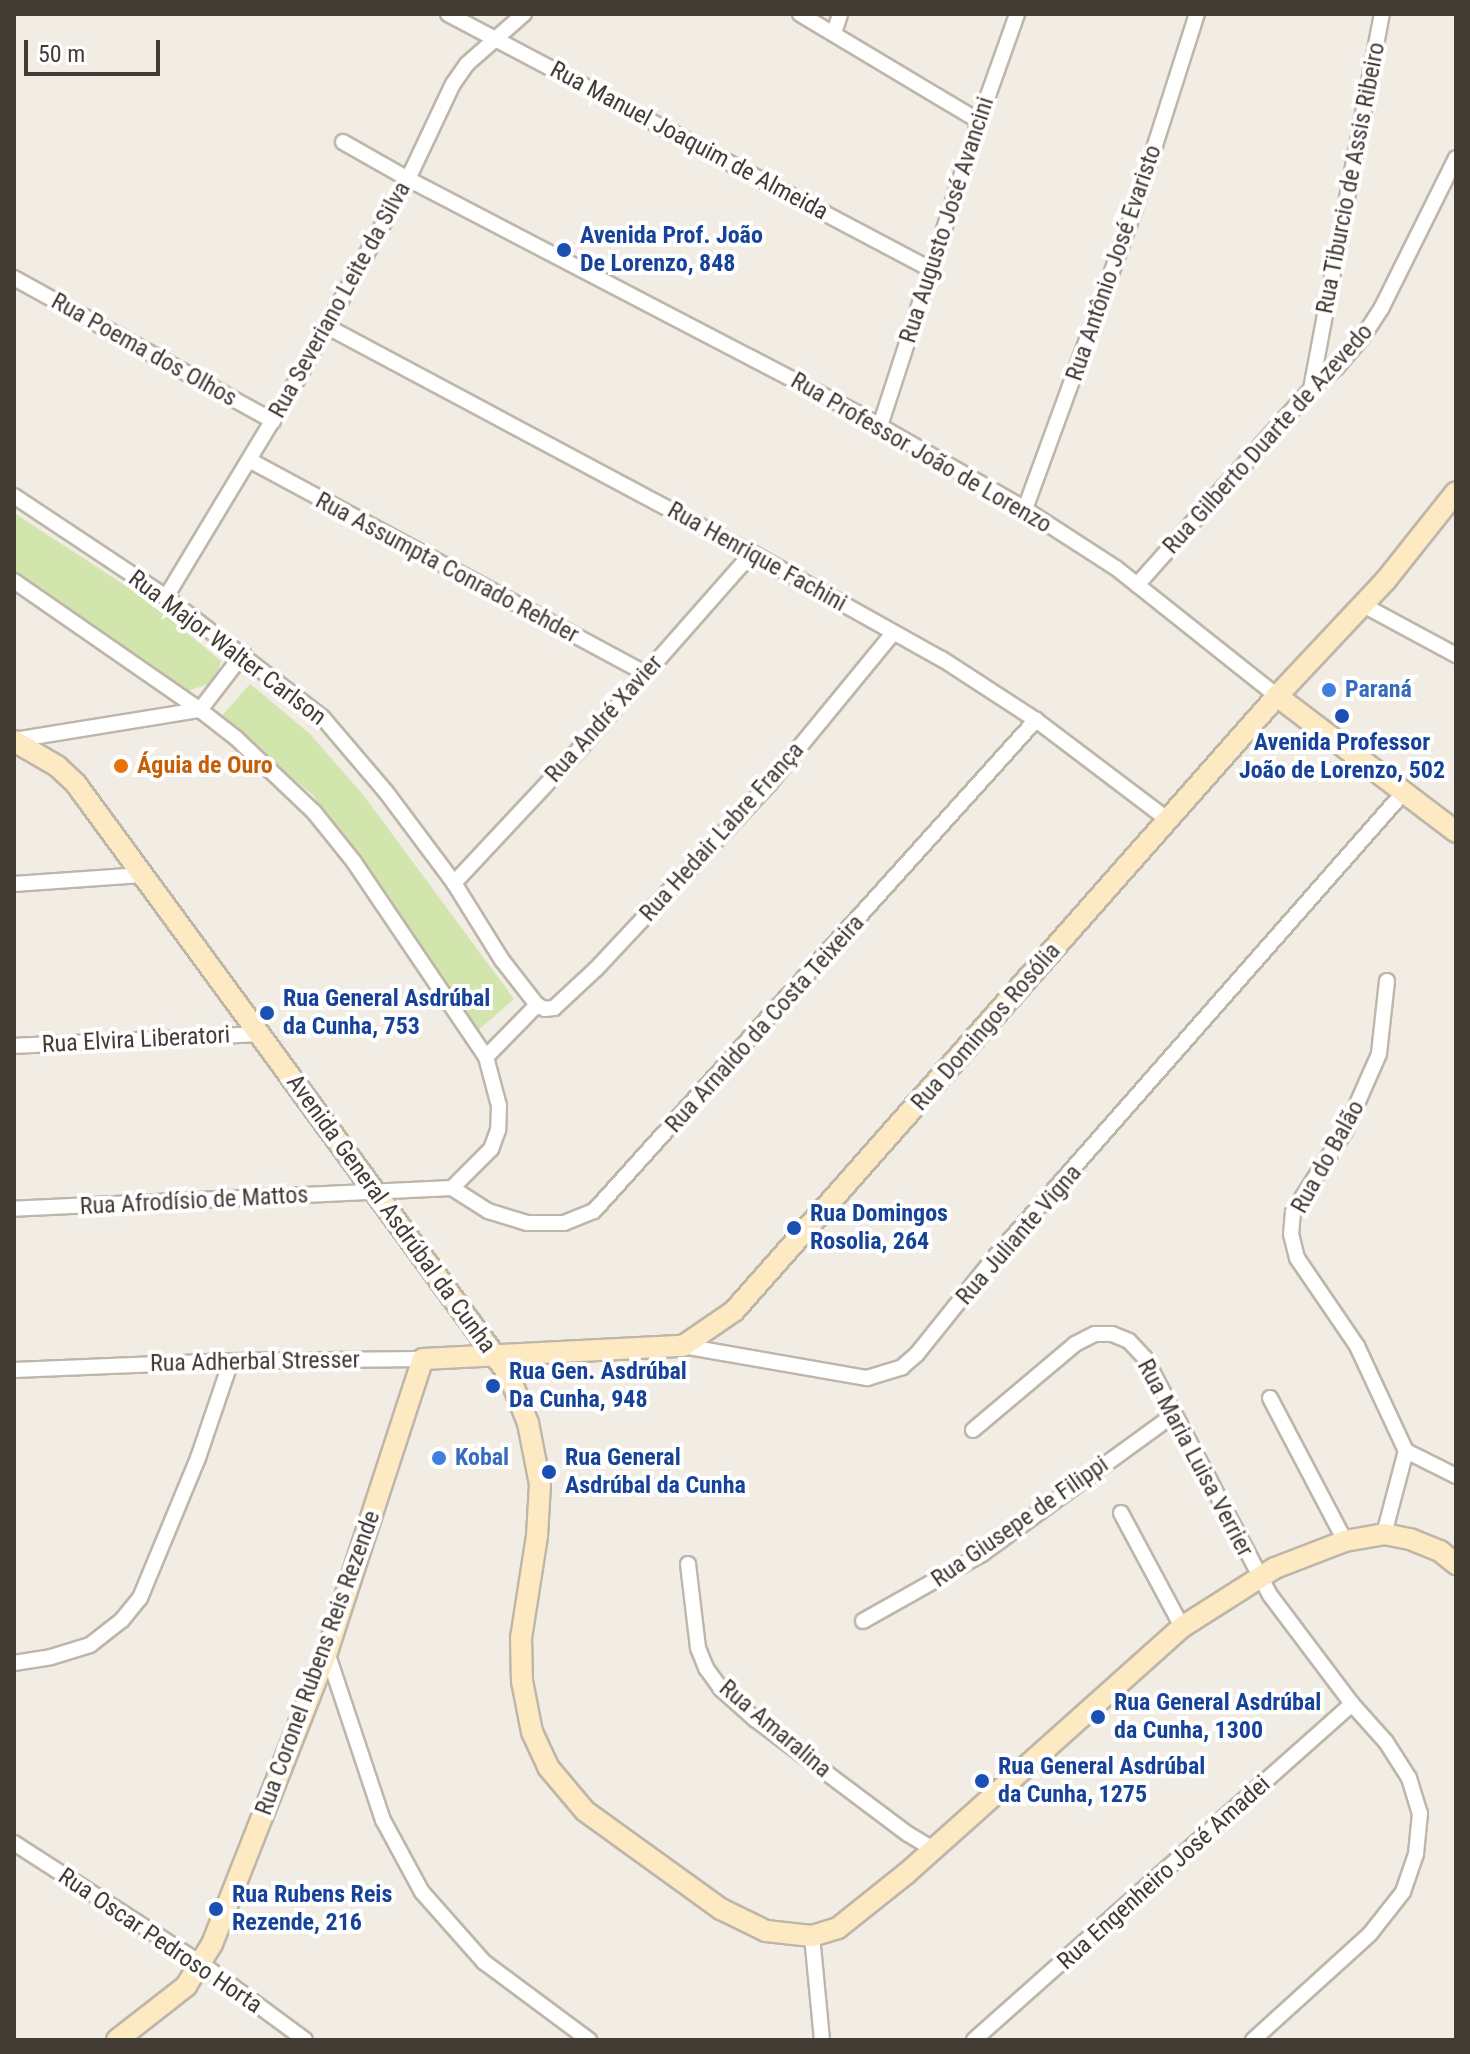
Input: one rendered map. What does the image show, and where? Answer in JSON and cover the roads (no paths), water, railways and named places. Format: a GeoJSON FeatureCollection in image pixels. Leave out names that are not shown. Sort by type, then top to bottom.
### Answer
{"type":"FeatureCollection","features":[{"type":"Feature","properties":{"kind":"street","name":"Rua Manuel Joaquim de Almeida"},"geometry":{"type":"LineString","coordinates":[[448,14],[930,269]]}},
{"type":"Feature","properties":{"kind":"street","name":"Rua Severiano Leite da Silva"},"geometry":{"type":"LineString","coordinates":[[166,597],[251,461],[408,179],[453,84],[467,64],[494,37],[524,14]]}},
{"type":"Feature","properties":{"kind":"street"},"geometry":{"type":"LineString","coordinates":[[800,14],[979,121]]}},
{"type":"Feature","properties":{"kind":"street"},"geometry":{"type":"LineString","coordinates":[[834,33],[840,14]]}},
{"type":"Feature","properties":{"kind":"street","name":"Rua Augusto José Avancini"},"geometry":{"type":"LineString","coordinates":[[880,426],[1017,14]]}},
{"type":"Feature","properties":{"kind":"street","name":"Rua Antônio José Evaristo"},"geometry":{"type":"LineString","coordinates":[[1025,509],[1130,222],[1197,14]]}},
{"type":"Feature","properties":{"kind":"street","name":"Rua Tiburcio de Assis Ribeiro"},"geometry":{"type":"LineString","coordinates":[[1311,389],[1382,14]]}},
{"type":"Feature","properties":{"kind":"street","name":"Rua Professor João de Lorenzo"},"geometry":{"type":"LineString","coordinates":[[343,142],[880,426],[1025,509],[1137,585],[1456,832]]}},
{"type":"Feature","properties":{"kind":"street","name":"Rua Gilberto Duarte de Azevedo"},"geometry":{"type":"LineString","coordinates":[[1137,585],[1311,389],[1337,367],[1382,307],[1456,158]]}},
{"type":"Feature","properties":{"kind":"street","name":"Rua Poema dos Olhos"},"geometry":{"type":"LineString","coordinates":[[14,278],[273,421]]}},
{"type":"Feature","properties":{"kind":"street","name":"Rua Henrique Fachini"},"geometry":{"type":"LineString","coordinates":[[326,326],[752,553],[942,659],[1036,720],[1168,820]]}},
{"type":"Feature","properties":{"kind":"street","name":"Rua Assumpta Conrado Rehder"},"geometry":{"type":"LineString","coordinates":[[251,461],[645,673]]}},
{"type":"Feature","properties":{"kind":"street","name":"Rua Domingos Rosólia"},"geometry":{"type":"LineString","coordinates":[[683,1346],[734,1311],[753,1292],[1277,696],[1363,605],[1456,492]]}},
{"type":"Feature","properties":{"kind":"street","name":"Rua Major Walter Carlson"},"geometry":{"type":"LineString","coordinates":[[14,496],[166,597],[323,718],[386,792],[454,883],[502,960],[537,1005]]}},
{"type":"Feature","properties":{"kind":"street","name":"Rua André Xavier"},"geometry":{"type":"LineString","coordinates":[[454,883],[752,553]]}},
{"type":"Feature","properties":{"kind":"street"},"geometry":{"type":"LineString","coordinates":[[14,581],[200,710],[259,759],[314,812],[362,873],[486,1057],[499,1106],[498,1130],[491,1149],[452,1188],[374,1192]]}},
{"type":"Feature","properties":{"kind":"street"},"geometry":{"type":"LineString","coordinates":[[1363,605],[1456,655]]}},
{"type":"Feature","properties":{"kind":"street","name":"Rua Hedair Labre França"},"geometry":{"type":"LineString","coordinates":[[537,1005],[554,1008],[596,969],[770,783],[893,633]]}},
{"type":"Feature","properties":{"kind":"street"},"geometry":{"type":"LineString","coordinates":[[14,740],[200,710],[243,654]]}},
{"type":"Feature","properties":{"kind":"street","name":"Rua Arnaldo da Costa Teixeira"},"geometry":{"type":"LineString","coordinates":[[452,1188],[488,1211],[527,1223],[564,1223],[594,1211],[1036,720]]}},
{"type":"Feature","properties":{"kind":"street","name":"Avenida General Asdrúbal da Cunha"},"geometry":{"type":"LineString","coordinates":[[14,740],[57,766],[76,784],[511,1379],[528,1423],[540,1484],[537,1536],[521,1638],[532,1732],[548,1767],[585,1811],[721,1909],[766,1931],[812,1936],[838,1928],[874,1902],[1182,1627],[1259,1576],[1314,1551],[1345,1541],[1384,1534],[1410,1539],[1440,1551],[1456,1564]]}},
{"type":"Feature","properties":{"kind":"street","name":"Rua Juliante Vigna"},"geometry":{"type":"LineString","coordinates":[[497,1357],[683,1346],[867,1378],[902,1367],[917,1354],[994,1258],[1404,792]]}},
{"type":"Feature","properties":{"kind":"street"},"geometry":{"type":"LineString","coordinates":[[14,884],[142,875]]}},
{"type":"Feature","properties":{"kind":"street","name":"Rua do Balão"},"geometry":{"type":"LineString","coordinates":[[1387,981],[1379,1054],[1345,1131],[1293,1212],[1291,1234],[1297,1258],[1357,1346],[1406,1451]]}},
{"type":"Feature","properties":{"kind":"street"},"geometry":{"type":"LineString","coordinates":[[486,1057],[537,1005]]}},
{"type":"Feature","properties":{"kind":"street","name":"Rua Elvira Liberatori"},"geometry":{"type":"LineString","coordinates":[[14,1046],[258,1034]]}},
{"type":"Feature","properties":{"kind":"street","name":"Rua Afrodísio de Mattos"},"geometry":{"type":"LineString","coordinates":[[14,1209],[374,1192]]}},
{"type":"Feature","properties":{"kind":"street","name":"Rua Maria Luisa Verrier"},"geometry":{"type":"LineString","coordinates":[[973,1430],[1052,1361],[1095,1334],[1112,1334],[1129,1341],[1145,1358],[1259,1576]]}},
{"type":"Feature","properties":{"kind":"street","name":"Rua Adherbal Stresser"},"geometry":{"type":"LineString","coordinates":[[14,1370],[231,1361],[497,1357]]}},
{"type":"Feature","properties":{"kind":"street","name":"Rua Coronel Rubens Reis Rezende"},"geometry":{"type":"LineString","coordinates":[[117,2040],[168,2003],[202,1964],[236,1889],[327,1652],[423,1359]]}},
{"type":"Feature","properties":{"kind":"street"},"geometry":{"type":"LineString","coordinates":[[14,1663],[90,1645],[122,1620],[140,1598],[198,1458],[231,1361]]}},
{"type":"Feature","properties":{"kind":"street"},"geometry":{"type":"LineString","coordinates":[[1270,1398],[1345,1541]]}},
{"type":"Feature","properties":{"kind":"street","name":"Rua Giusepe de Filippi"},"geometry":{"type":"LineString","coordinates":[[863,1621],[982,1554],[1173,1415]]}},
{"type":"Feature","properties":{"kind":"street"},"geometry":{"type":"LineString","coordinates":[[1384,1534],[1406,1451],[1456,1476]]}},
{"type":"Feature","properties":{"kind":"street"},"geometry":{"type":"LineString","coordinates":[[1121,1513],[1182,1627]]}},
{"type":"Feature","properties":{"kind":"street","name":"Rua Amaralina"},"geometry":{"type":"LineString","coordinates":[[688,1564],[698,1648],[706,1668],[721,1689],[769,1730],[908,1834],[933,1849]]}},
{"type":"Feature","properties":{"kind":"street"},"geometry":{"type":"LineString","coordinates":[[1253,2040],[1370,1934],[1403,1892],[1416,1854],[1420,1813],[1409,1778],[1386,1742],[1352,1704],[1259,1576]]}},
{"type":"Feature","properties":{"kind":"street"},"geometry":{"type":"LineString","coordinates":[[327,1652],[383,1820],[422,1892],[484,1962],[589,2040]]}},
{"type":"Feature","properties":{"kind":"street","name":"Rua Engenheiro José Amadei"},"geometry":{"type":"LineString","coordinates":[[974,2040],[1352,1704]]}},
{"type":"Feature","properties":{"kind":"street","name":"Rua Oscar Pedroso Horta"},"geometry":{"type":"LineString","coordinates":[[14,1843],[202,1964],[305,2040]]}},
{"type":"Feature","properties":{"kind":"street"},"geometry":{"type":"LineString","coordinates":[[812,1936],[822,2040]]}},
{"type":"Feature","properties":{"kind":"place","name":"Avenida Prof. João De Lorenzo, 848"},"geometry":{"type":"Point","coordinates":[564,250]}},
{"type":"Feature","properties":{"kind":"place","name":"Paraná"},"geometry":{"type":"Point","coordinates":[1329,690]}},
{"type":"Feature","properties":{"kind":"place","name":"Avenida Professor João de Lorenzo, 502"},"geometry":{"type":"Point","coordinates":[1342,716]}},
{"type":"Feature","properties":{"kind":"place","name":"Águia de Ouro"},"geometry":{"type":"Point","coordinates":[121,766]}},
{"type":"Feature","properties":{"kind":"place","name":"Rua General Asdrúbal da Cunha, 753"},"geometry":{"type":"Point","coordinates":[267,1013]}},
{"type":"Feature","properties":{"kind":"place","name":"Rua Domingos Rosolia, 264"},"geometry":{"type":"Point","coordinates":[794,1228]}},
{"type":"Feature","properties":{"kind":"place","name":"Rua Gen. Asdrúbal Da Cunha, 948"},"geometry":{"type":"Point","coordinates":[493,1386]}},
{"type":"Feature","properties":{"kind":"place","name":"Kobal"},"geometry":{"type":"Point","coordinates":[439,1458]}},
{"type":"Feature","properties":{"kind":"place","name":"Rua General Asdrúbal da Cunha"},"geometry":{"type":"Point","coordinates":[549,1472]}},
{"type":"Feature","properties":{"kind":"place","name":"Rua General Asdrúbal da Cunha, 1300"},"geometry":{"type":"Point","coordinates":[1098,1717]}},
{"type":"Feature","properties":{"kind":"place","name":"Rua General Asdrúbal da Cunha, 1275"},"geometry":{"type":"Point","coordinates":[982,1781]}},
{"type":"Feature","properties":{"kind":"place","name":"Rua Rubens Reis Rezende, 216"},"geometry":{"type":"Point","coordinates":[216,1909]}}]}
